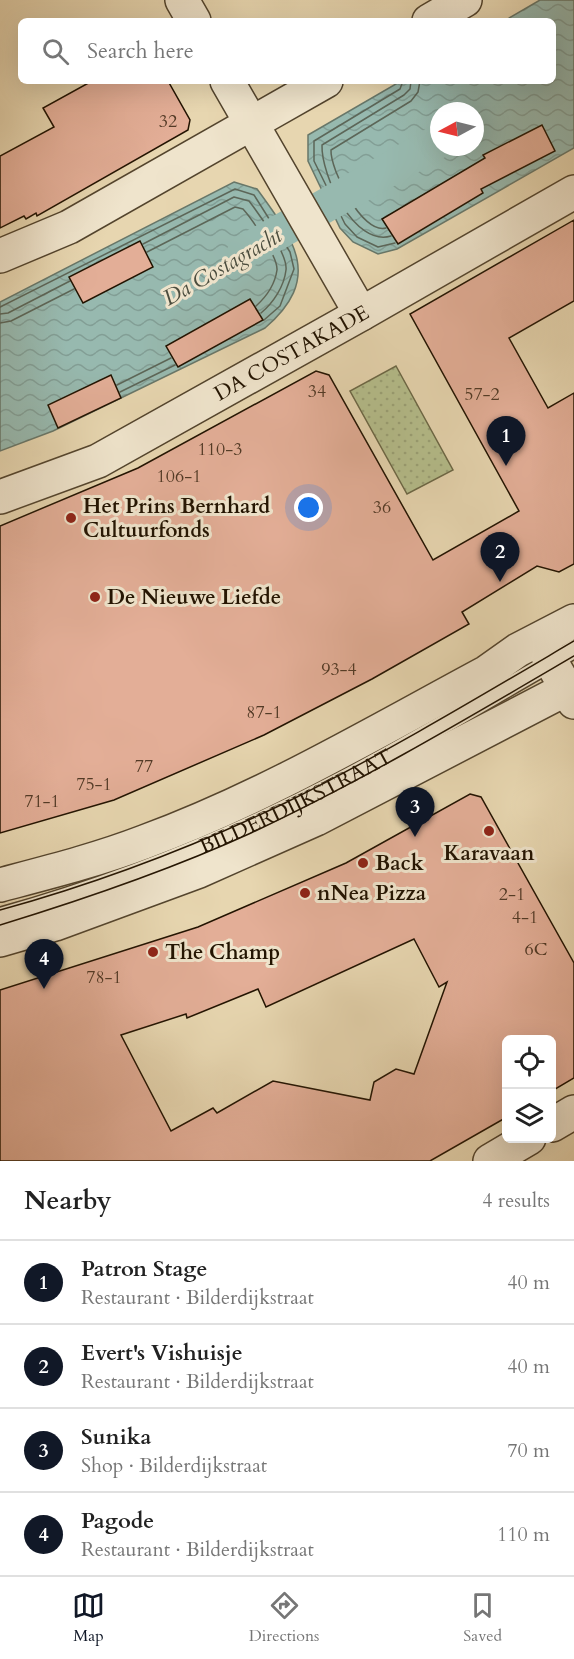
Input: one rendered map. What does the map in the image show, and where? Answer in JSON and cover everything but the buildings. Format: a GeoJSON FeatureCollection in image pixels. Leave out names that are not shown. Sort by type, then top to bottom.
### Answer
{"type":"FeatureCollection","features":[{"type":"Feature","properties":{"kind":"street"},"geometry":{"type":"LineString","coordinates":[[182,0],[192,18]]}},
{"type":"Feature","properties":{"kind":"street"},"geometry":{"type":"LineString","coordinates":[[434,18],[465,0]]}},
{"type":"Feature","properties":{"kind":"street"},"geometry":{"type":"LineString","coordinates":[[229,84],[362,314]]}},
{"type":"Feature","properties":{"kind":"street"},"geometry":{"type":"LineString","coordinates":[[0,256],[69,227],[321,84]]}},
{"type":"Feature","properties":{"kind":"street","name":"DA COSTAKADE"},"geometry":{"type":"LineString","coordinates":[[0,497],[98,461],[362,314],[574,192]]}},
{"type":"Feature","properties":{"kind":"street","name":"BILDERDIJKSTRAAT"},"geometry":{"type":"LineString","coordinates":[[0,940],[54,924],[210,866],[316,819],[564,671],[574,621]]}},
{"type":"Feature","properties":{"kind":"street","name":"BILDERDIJKSTRAAT"},"geometry":{"type":"LineString","coordinates":[[0,885],[79,864],[145,842],[262,792],[487,672],[518,650],[564,671]]}},
{"type":"Feature","properties":{"kind":"street"},"geometry":{"type":"LineString","coordinates":[[556,1123],[574,1112]]}},
{"type":"Feature","properties":{"kind":"street"},"geometry":{"type":"LineString","coordinates":[[490,1161],[520,1143]]}},
{"type":"Feature","properties":{"kind":"lane","name":"BILDERDIJKSTRAAT"},"geometry":{"type":"LineString","coordinates":[[0,917],[105,884],[279,812],[413,743],[564,671]]}},
{"type":"Feature","properties":{"kind":"green space"},"geometry":{"type":"Polygon","coordinates":[[[396,366],[453,470],[407,494],[350,391],[396,366]]]}},
{"type":"Feature","properties":{"kind":"water"},"geometry":{"type":"Polygon","coordinates":[[[540,0],[574,0],[574,148],[397,249],[378,254],[353,242],[340,228],[308,161],[308,135],[396,84],[556,84],[556,18],[509,18],[540,0]]]}},
{"type":"Feature","properties":{"kind":"water"},"geometry":{"type":"Polygon","coordinates":[[[234,182],[257,189],[292,243],[297,259],[298,276],[294,292],[283,310],[265,328],[53,431],[0,451],[0,302],[234,182]]]}},
{"type":"Feature","properties":{"kind":"waterway","name":"Da Costagracht"},"geometry":{"type":"LineString","coordinates":[[244,252],[430,146]]}},
{"type":"Feature","properties":{"kind":"tram line"},"geometry":{"type":"LineString","coordinates":[[0,910],[145,863],[285,803],[395,745],[574,641]]}},
{"type":"Feature","properties":{"kind":"tram line"},"geometry":{"type":"LineString","coordinates":[[0,925],[127,883],[251,833],[374,770],[574,656]]}},
{"type":"Feature","properties":{"kind":"place","name":"Patron Stage"},"geometry":{"type":"Point","coordinates":[506,466]}},
{"type":"Feature","properties":{"kind":"place","name":"Het Prins Bernhard Cultuurfonds"},"geometry":{"type":"Point","coordinates":[71,518]}},
{"type":"Feature","properties":{"kind":"place","name":"Evert's Vishuisje"},"geometry":{"type":"Point","coordinates":[500,582]}},
{"type":"Feature","properties":{"kind":"place","name":"De Nieuwe Liefde"},"geometry":{"type":"Point","coordinates":[95,597]}},
{"type":"Feature","properties":{"kind":"place","name":"Karavaan"},"geometry":{"type":"Point","coordinates":[489,831]}},
{"type":"Feature","properties":{"kind":"place","name":"Sunika"},"geometry":{"type":"Point","coordinates":[415,837]}},
{"type":"Feature","properties":{"kind":"place","name":"Back"},"geometry":{"type":"Point","coordinates":[363,863]}},
{"type":"Feature","properties":{"kind":"place","name":"nNea Pizza"},"geometry":{"type":"Point","coordinates":[305,893]}},
{"type":"Feature","properties":{"kind":"place","name":"The Champ"},"geometry":{"type":"Point","coordinates":[153,952]}},
{"type":"Feature","properties":{"kind":"place","name":"Pagode"},"geometry":{"type":"Point","coordinates":[44,989]}}]}
